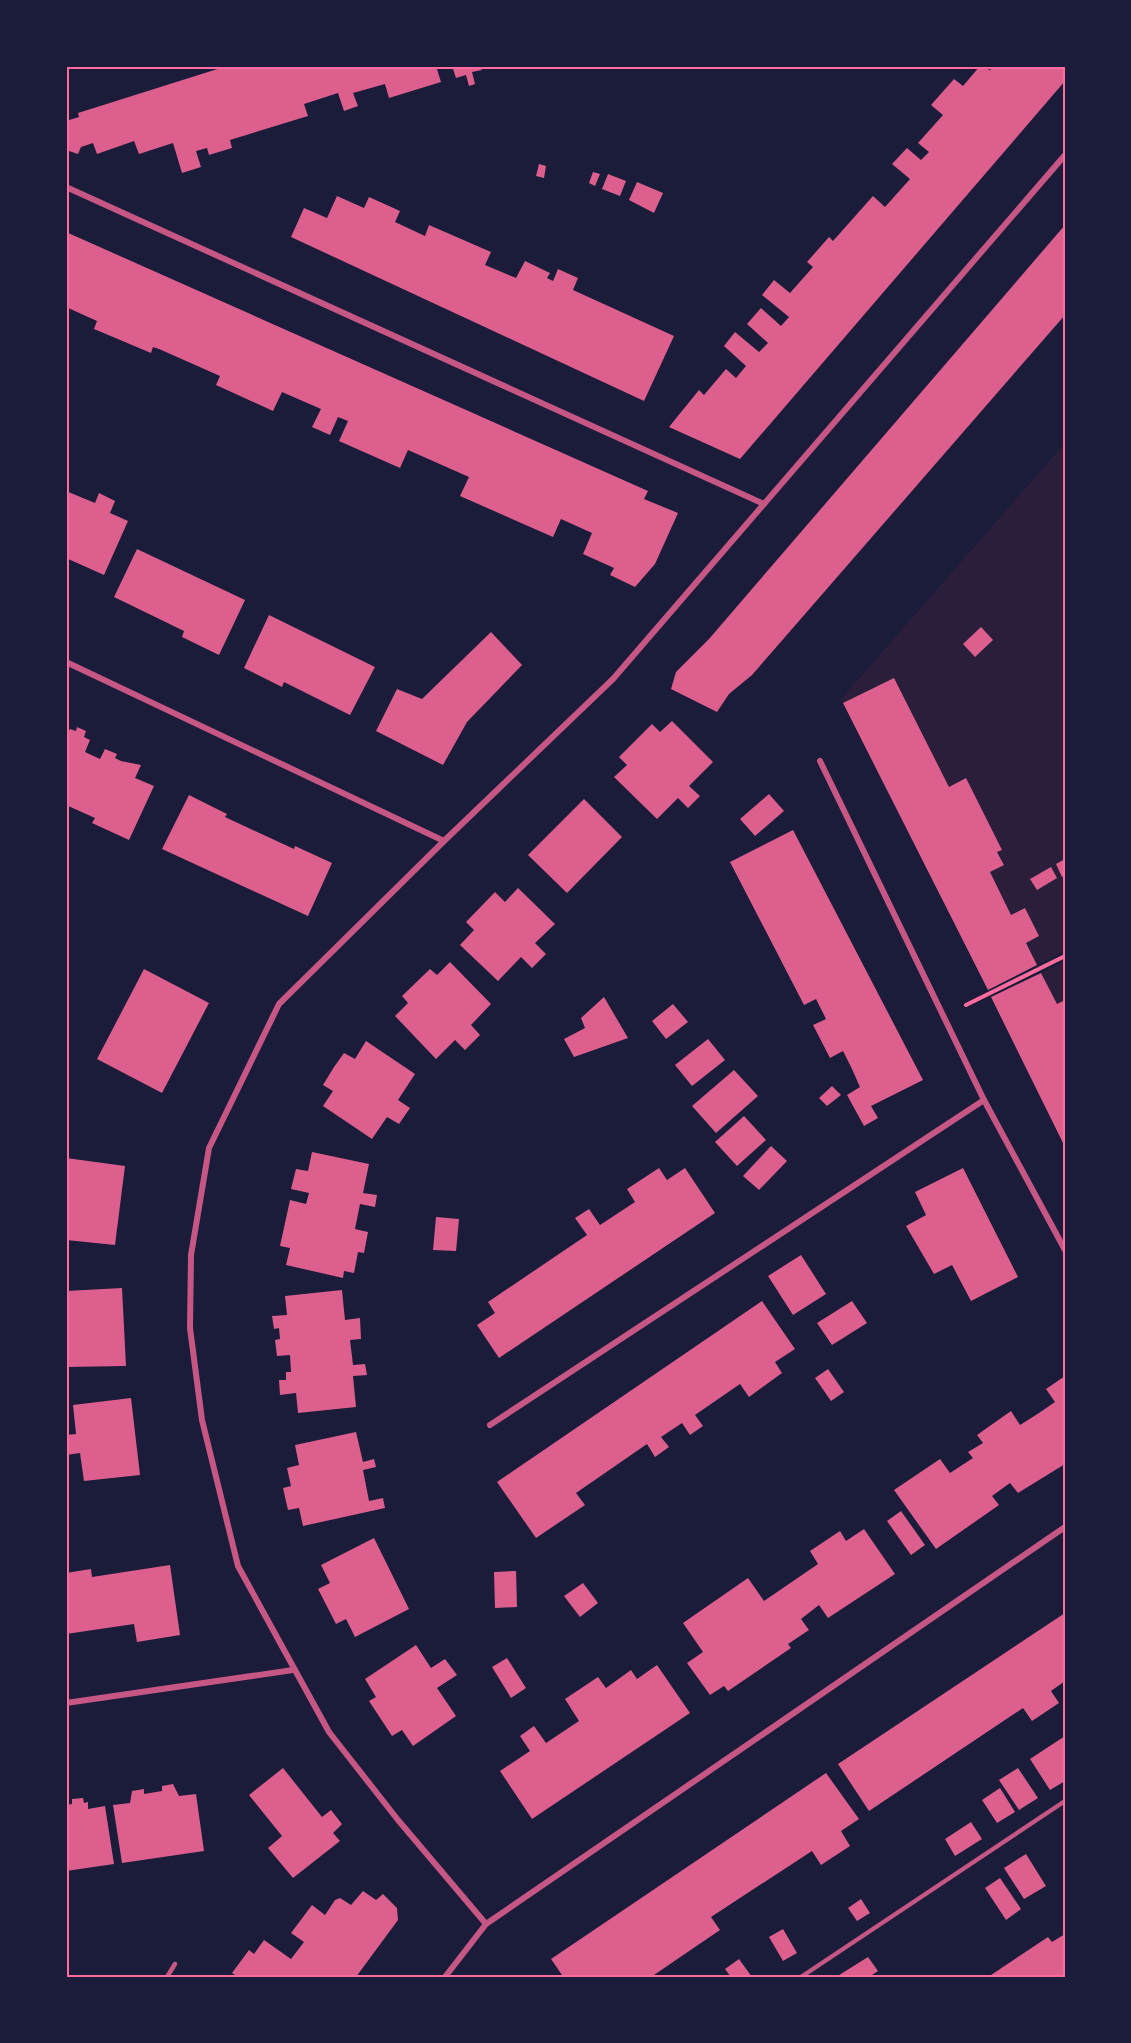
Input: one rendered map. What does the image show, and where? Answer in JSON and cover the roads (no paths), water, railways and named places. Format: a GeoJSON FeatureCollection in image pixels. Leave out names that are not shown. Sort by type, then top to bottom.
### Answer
{"type":"FeatureCollection","features":[{"type":"Feature","properties":{"kind":"street"},"geometry":{"type":"LineString","coordinates":[[486,1924],[398,1820],[329,1732],[238,1566],[202,1420],[190,1328],[191,1255],[209,1148],[279,1004],[613,679],[1065,155]]}},
{"type":"Feature","properties":{"kind":"street"},"geometry":{"type":"LineString","coordinates":[[66,187],[764,504]]}},
{"type":"Feature","properties":{"kind":"street"},"geometry":{"type":"LineString","coordinates":[[66,662],[444,841]]}},
{"type":"Feature","properties":{"kind":"street"},"geometry":{"type":"LineString","coordinates":[[820,761],[984,1100],[1065,1250]]}},
{"type":"Feature","properties":{"kind":"street"},"geometry":{"type":"LineString","coordinates":[[490,1425],[984,1100]]}},
{"type":"Feature","properties":{"kind":"street"},"geometry":{"type":"LineString","coordinates":[[445,1977],[486,1924],[1065,1527]]}},
{"type":"Feature","properties":{"kind":"street"},"geometry":{"type":"LineString","coordinates":[[66,1704],[293,1670]]}},
{"type":"Feature","properties":{"kind":"lane"},"geometry":{"type":"LineString","coordinates":[[801,1977],[1065,1801]]}},
{"type":"Feature","properties":{"kind":"lane"},"geometry":{"type":"LineString","coordinates":[[167,1977],[175,1964]]}}]}
